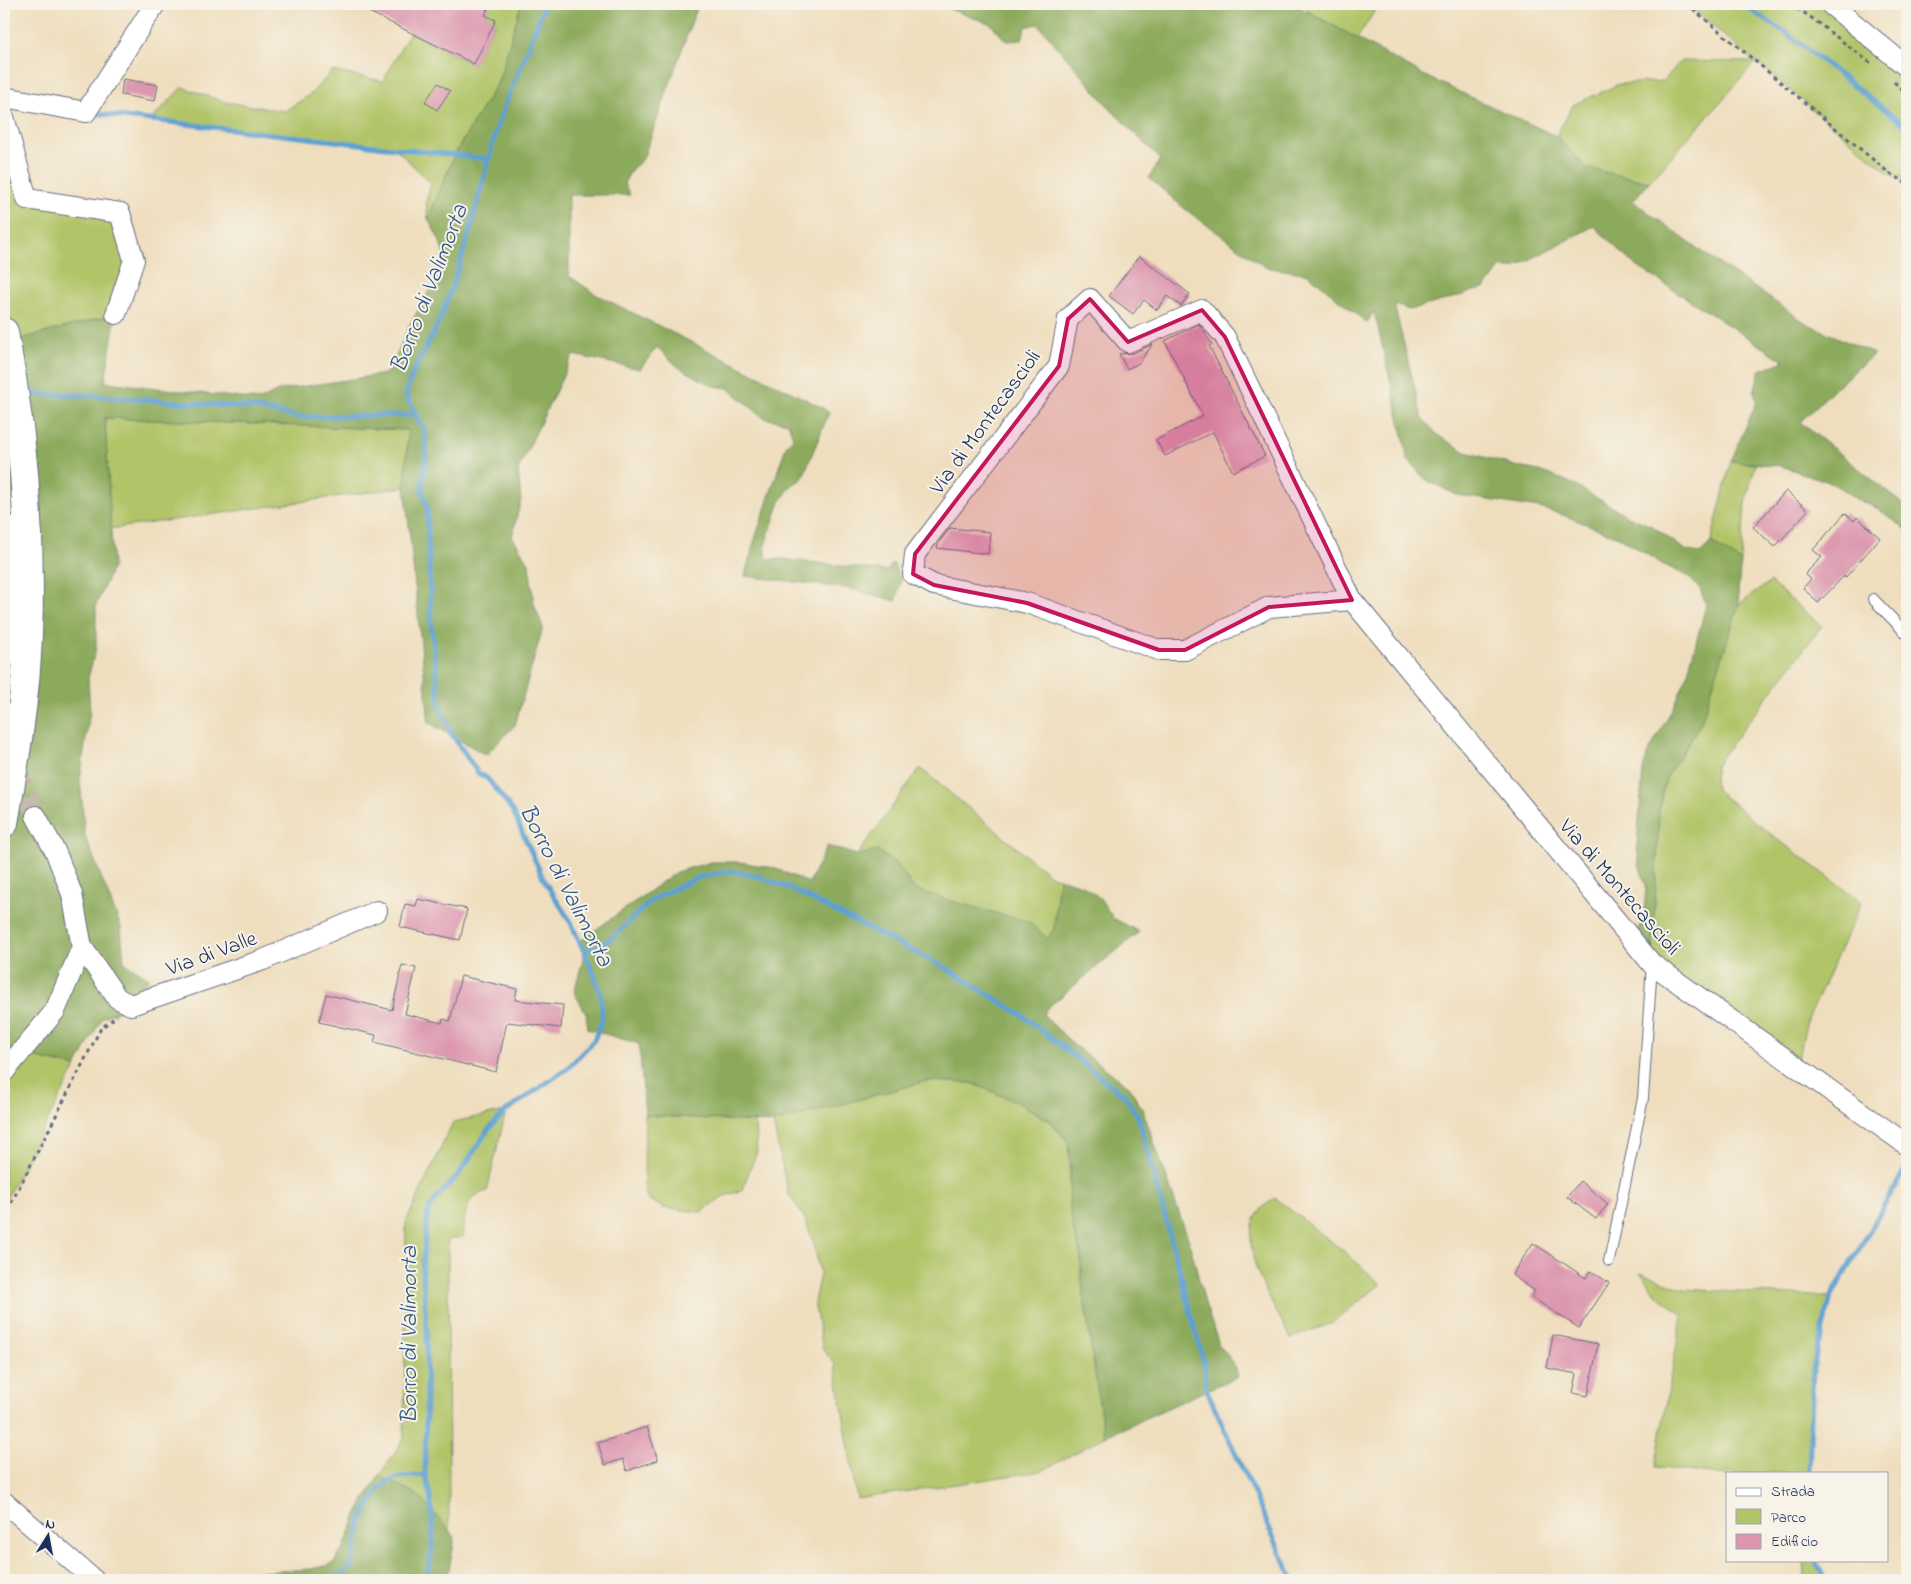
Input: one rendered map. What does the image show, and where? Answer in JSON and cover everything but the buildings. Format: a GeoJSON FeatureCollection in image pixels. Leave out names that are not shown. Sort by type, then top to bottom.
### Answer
{"type":"FeatureCollection","features":[{"type":"Feature","properties":{"kind":"highway"},"geometry":{"type":"LineString","coordinates":[[4,332],[18,424],[24,492],[28,635],[22,702],[4,823]]}},
{"type":"Feature","properties":{"kind":"highway"},"geometry":{"type":"LineString","coordinates":[[4,528],[6,564],[4,653]]}},
{"type":"Feature","properties":{"kind":"street"},"geometry":{"type":"LineString","coordinates":[[4,98],[86,112],[155,4]]}},
{"type":"Feature","properties":{"kind":"street"},"geometry":{"type":"LineString","coordinates":[[1830,4],[1907,67]]}},
{"type":"Feature","properties":{"kind":"street"},"geometry":{"type":"LineString","coordinates":[[4,117],[27,199],[120,212],[134,260],[116,314]]}},
{"type":"Feature","properties":{"kind":"street","name":"Via di Montecascioli"},"geometry":{"type":"LineString","coordinates":[[1352,600],[1268,607],[1185,650],[1159,650],[1027,603],[934,585],[913,574],[915,554],[1059,366],[1068,319],[1090,299],[1128,342],[1202,310],[1225,337],[1352,600],[1652,964],[1907,1145]]}},
{"type":"Feature","properties":{"kind":"street"},"geometry":{"type":"LineString","coordinates":[[36,816],[56,853],[72,894],[82,947],[117,998],[131,1005]]}},
{"type":"Feature","properties":{"kind":"street","name":"Via di Valle"},"geometry":{"type":"LineString","coordinates":[[131,1005],[263,960],[377,911]]}},
{"type":"Feature","properties":{"kind":"street"},"geometry":{"type":"LineString","coordinates":[[4,1072],[55,1010],[82,947]]}},
{"type":"Feature","properties":{"kind":"street"},"geometry":{"type":"LineString","coordinates":[[4,1502],[94,1580]]}},
{"type":"Feature","properties":{"kind":"lane"},"geometry":{"type":"LineString","coordinates":[[1873,599],[1907,634]]}},
{"type":"Feature","properties":{"kind":"lane"},"geometry":{"type":"LineString","coordinates":[[1609,1261],[1643,1098],[1652,964]]}},
{"type":"Feature","properties":{"kind":"path"},"geometry":{"type":"LineString","coordinates":[[1687,4],[1890,173],[1907,184]]}},
{"type":"Feature","properties":{"kind":"path"},"geometry":{"type":"LineString","coordinates":[[1790,4],[1809,16],[1876,68]]}},
{"type":"Feature","properties":{"kind":"path"},"geometry":{"type":"LineString","coordinates":[[1890,78],[1907,93]]}},
{"type":"Feature","properties":{"kind":"path"},"geometry":{"type":"LineString","coordinates":[[4,1217],[102,1028],[131,1005]]}},
{"type":"Feature","properties":{"kind":"highlighted area"},"geometry":{"type":"Polygon","coordinates":[[[1090,299],[1128,342],[1202,310],[1225,337],[1352,600],[1269,607],[1185,650],[1159,650],[1027,603],[934,585],[913,574],[915,554],[1059,366],[1068,319],[1090,299]]]}},
{"type":"Feature","properties":{"kind":"green space"},"geometry":{"type":"Polygon","coordinates":[[[490,4],[521,4],[499,80],[456,152],[428,219],[426,201],[431,183],[396,149],[151,120],[182,87],[225,102],[285,111],[312,93],[332,71],[383,81],[410,32],[473,64],[496,21],[485,15],[490,4]]]}},
{"type":"Feature","properties":{"kind":"green space"},"geometry":{"type":"Polygon","coordinates":[[[521,4],[698,4],[643,159],[632,169],[624,183],[630,195],[569,195],[569,276],[597,295],[823,408],[829,413],[802,479],[791,486],[780,502],[765,545],[767,559],[783,559],[887,571],[893,563],[901,581],[896,601],[852,589],[745,576],[753,545],[786,446],[793,437],[788,423],[764,418],[728,388],[713,386],[678,367],[657,347],[640,369],[573,355],[518,470],[521,500],[512,536],[529,563],[534,604],[543,627],[515,725],[486,755],[429,723],[405,487],[408,430],[105,418],[113,566],[96,605],[96,648],[88,678],[90,711],[80,780],[85,836],[121,927],[124,962],[149,978],[131,1005],[102,1018],[76,1067],[4,1050],[4,823],[22,702],[6,343],[116,314],[105,382],[260,400],[280,390],[385,374],[391,367],[410,324],[446,262],[439,239],[428,219],[456,152],[499,80],[521,4]]]}},
{"type":"Feature","properties":{"kind":"green space"},"geometry":{"type":"Polygon","coordinates":[[[936,4],[1294,4],[1427,77],[1556,136],[1587,168],[1649,182],[1633,201],[1702,252],[1806,323],[1874,354],[1800,422],[1907,508],[1907,530],[1877,508],[1856,499],[1835,484],[1781,466],[1731,461],[1757,401],[1754,392],[1760,370],[1784,361],[1635,265],[1594,226],[1514,268],[1500,268],[1486,287],[1409,310],[1394,304],[1422,418],[1439,436],[1466,452],[1539,471],[1569,482],[1630,517],[1652,526],[1687,551],[1701,553],[1711,542],[1741,562],[1738,590],[1739,604],[1700,725],[1666,778],[1659,810],[1652,964],[1637,935],[1644,914],[1646,885],[1639,865],[1637,845],[1643,769],[1648,753],[1675,704],[1687,676],[1706,605],[1700,589],[1686,575],[1664,565],[1621,538],[1563,515],[1539,508],[1457,495],[1426,480],[1407,459],[1405,443],[1374,311],[1367,323],[1308,274],[1265,267],[1185,209],[1149,178],[1160,159],[1113,112],[1038,24],[1025,27],[1022,40],[1006,41],[991,24],[936,4]]]}},
{"type":"Feature","properties":{"kind":"green space"},"geometry":{"type":"Polygon","coordinates":[[[1310,4],[1379,4],[1357,39],[1306,10],[1310,4]]]}},
{"type":"Feature","properties":{"kind":"green space"},"geometry":{"type":"Polygon","coordinates":[[[1687,4],[1830,4],[1907,67],[1907,184],[1889,173],[1756,62],[1649,182],[1587,168],[1556,136],[1573,105],[1619,84],[1663,81],[1681,61],[1755,62],[1687,4]]]}},
{"type":"Feature","properties":{"kind":"green space"},"geometry":{"type":"Polygon","coordinates":[[[4,117],[27,199],[120,213],[134,260],[116,314],[6,343],[4,332],[4,117]]]}},
{"type":"Feature","properties":{"kind":"green space"},"geometry":{"type":"Polygon","coordinates":[[[105,418],[408,430],[405,487],[110,529],[105,418]]]}},
{"type":"Feature","properties":{"kind":"green space"},"geometry":{"type":"Polygon","coordinates":[[[1731,461],[1756,464],[1745,503],[1741,562],[1711,542],[1731,461]]]}},
{"type":"Feature","properties":{"kind":"green space"},"geometry":{"type":"Polygon","coordinates":[[[1770,582],[1822,626],[1716,765],[1714,779],[1717,791],[1772,835],[1862,902],[1807,1021],[1796,1066],[1652,964],[1659,810],[1666,778],[1700,725],[1739,604],[1770,582]]]}},
{"type":"Feature","properties":{"kind":"green space"},"geometry":{"type":"Polygon","coordinates":[[[920,768],[1051,876],[1059,878],[1054,928],[1048,939],[914,889],[898,865],[857,855],[920,768]]]}},
{"type":"Feature","properties":{"kind":"green space"},"geometry":{"type":"Polygon","coordinates":[[[827,846],[857,855],[878,851],[898,865],[914,889],[1029,922],[1048,939],[1054,928],[1059,878],[1082,885],[1100,898],[1113,918],[1139,932],[1046,1009],[1043,1015],[1075,1046],[1130,1087],[1143,1111],[1189,1241],[1205,1303],[1219,1345],[1233,1362],[1238,1376],[1104,1437],[1081,1275],[1081,1256],[1073,1229],[1069,1202],[1071,1161],[1068,1142],[1049,1120],[1019,1103],[972,1083],[927,1081],[773,1123],[645,1115],[639,1044],[588,1029],[586,1013],[574,992],[585,952],[580,941],[676,872],[711,862],[740,862],[774,868],[809,883],[827,846]]]}},
{"type":"Feature","properties":{"kind":"green space"},"geometry":{"type":"Polygon","coordinates":[[[4,1050],[76,1067],[4,1203],[4,1050]]]}},
{"type":"Feature","properties":{"kind":"green space"},"geometry":{"type":"Polygon","coordinates":[[[927,1081],[972,1083],[1019,1103],[1049,1120],[1068,1142],[1073,1229],[1081,1256],[1081,1275],[1104,1437],[1042,1471],[857,1499],[835,1364],[823,1350],[814,1302],[820,1274],[814,1244],[805,1219],[788,1193],[773,1123],[927,1081]]]}},
{"type":"Feature","properties":{"kind":"green space"},"geometry":{"type":"Polygon","coordinates":[[[506,1111],[487,1191],[474,1198],[467,1208],[463,1237],[448,1239],[449,1531],[418,1495],[379,1476],[404,1439],[406,1222],[453,1122],[506,1111]]]}},
{"type":"Feature","properties":{"kind":"green space"},"geometry":{"type":"Polygon","coordinates":[[[645,1115],[755,1122],[757,1152],[742,1190],[722,1197],[701,1212],[664,1208],[647,1199],[644,1184],[645,1115]]]}},
{"type":"Feature","properties":{"kind":"green space"},"geometry":{"type":"Polygon","coordinates":[[[1275,1198],[1345,1252],[1381,1284],[1332,1323],[1291,1338],[1263,1285],[1255,1265],[1251,1246],[1252,1227],[1260,1211],[1275,1198]]]}},
{"type":"Feature","properties":{"kind":"green space"},"geometry":{"type":"Polygon","coordinates":[[[1640,1272],[1683,1289],[1831,1297],[1813,1368],[1809,1472],[1726,1472],[1726,1477],[1655,1467],[1682,1315],[1656,1294],[1640,1272]]]}},
{"type":"Feature","properties":{"kind":"green space"},"geometry":{"type":"Polygon","coordinates":[[[379,1476],[418,1495],[455,1537],[447,1580],[207,1580],[217,1575],[310,1569],[333,1564],[344,1547],[359,1510],[379,1476]]]}},
{"type":"Feature","properties":{"kind":"green space"},"geometry":{"type":"Polygon","coordinates":[[[1804,1562],[1816,1562],[1825,1580],[1805,1580],[1804,1562]]]}},
{"type":"Feature","properties":{"kind":"waterway","name":"Borro di Valimorta"},"geometry":{"type":"LineString","coordinates":[[424,1580],[431,1557],[433,1529],[425,1475],[427,1329],[422,1269],[428,1212],[433,1202],[459,1174],[488,1130],[506,1111],[568,1068],[594,1040],[602,1020],[601,996],[593,971],[570,921],[545,882],[512,810],[487,778],[478,773],[453,736],[440,708],[431,621],[427,507],[422,489],[426,456],[425,432],[406,396],[414,370],[438,324],[445,306],[466,244],[496,131],[544,4]]}},
{"type":"Feature","properties":{"kind":"waterway"},"geometry":{"type":"LineString","coordinates":[[1741,4],[1785,32],[1907,127]]}},
{"type":"Feature","properties":{"kind":"waterway"},"geometry":{"type":"LineString","coordinates":[[98,114],[489,159]]}},
{"type":"Feature","properties":{"kind":"waterway"},"geometry":{"type":"LineString","coordinates":[[22,394],[88,395],[254,408],[297,417],[416,415]]}},
{"type":"Feature","properties":{"kind":"waterway"},"geometry":{"type":"LineString","coordinates":[[585,952],[612,938],[653,899],[699,877],[731,871],[757,876],[789,888],[944,967],[1022,1015],[1125,1096],[1139,1118],[1205,1367],[1205,1386],[1293,1580]]}},
{"type":"Feature","properties":{"kind":"waterway"},"geometry":{"type":"LineString","coordinates":[[1809,1472],[1813,1368],[1831,1297],[1907,1166]]}},
{"type":"Feature","properties":{"kind":"waterway"},"geometry":{"type":"LineString","coordinates":[[321,1580],[343,1574],[352,1565],[361,1520],[378,1490],[389,1481],[400,1477],[425,1475]]}},
{"type":"Feature","properties":{"kind":"waterway"},"geometry":{"type":"LineString","coordinates":[[1816,1562],[1825,1580]]}},
{"type":"Feature","properties":{"kind":"tunnel"},"geometry":{"type":"LineString","coordinates":[[4,740],[36,816]]}}]}
